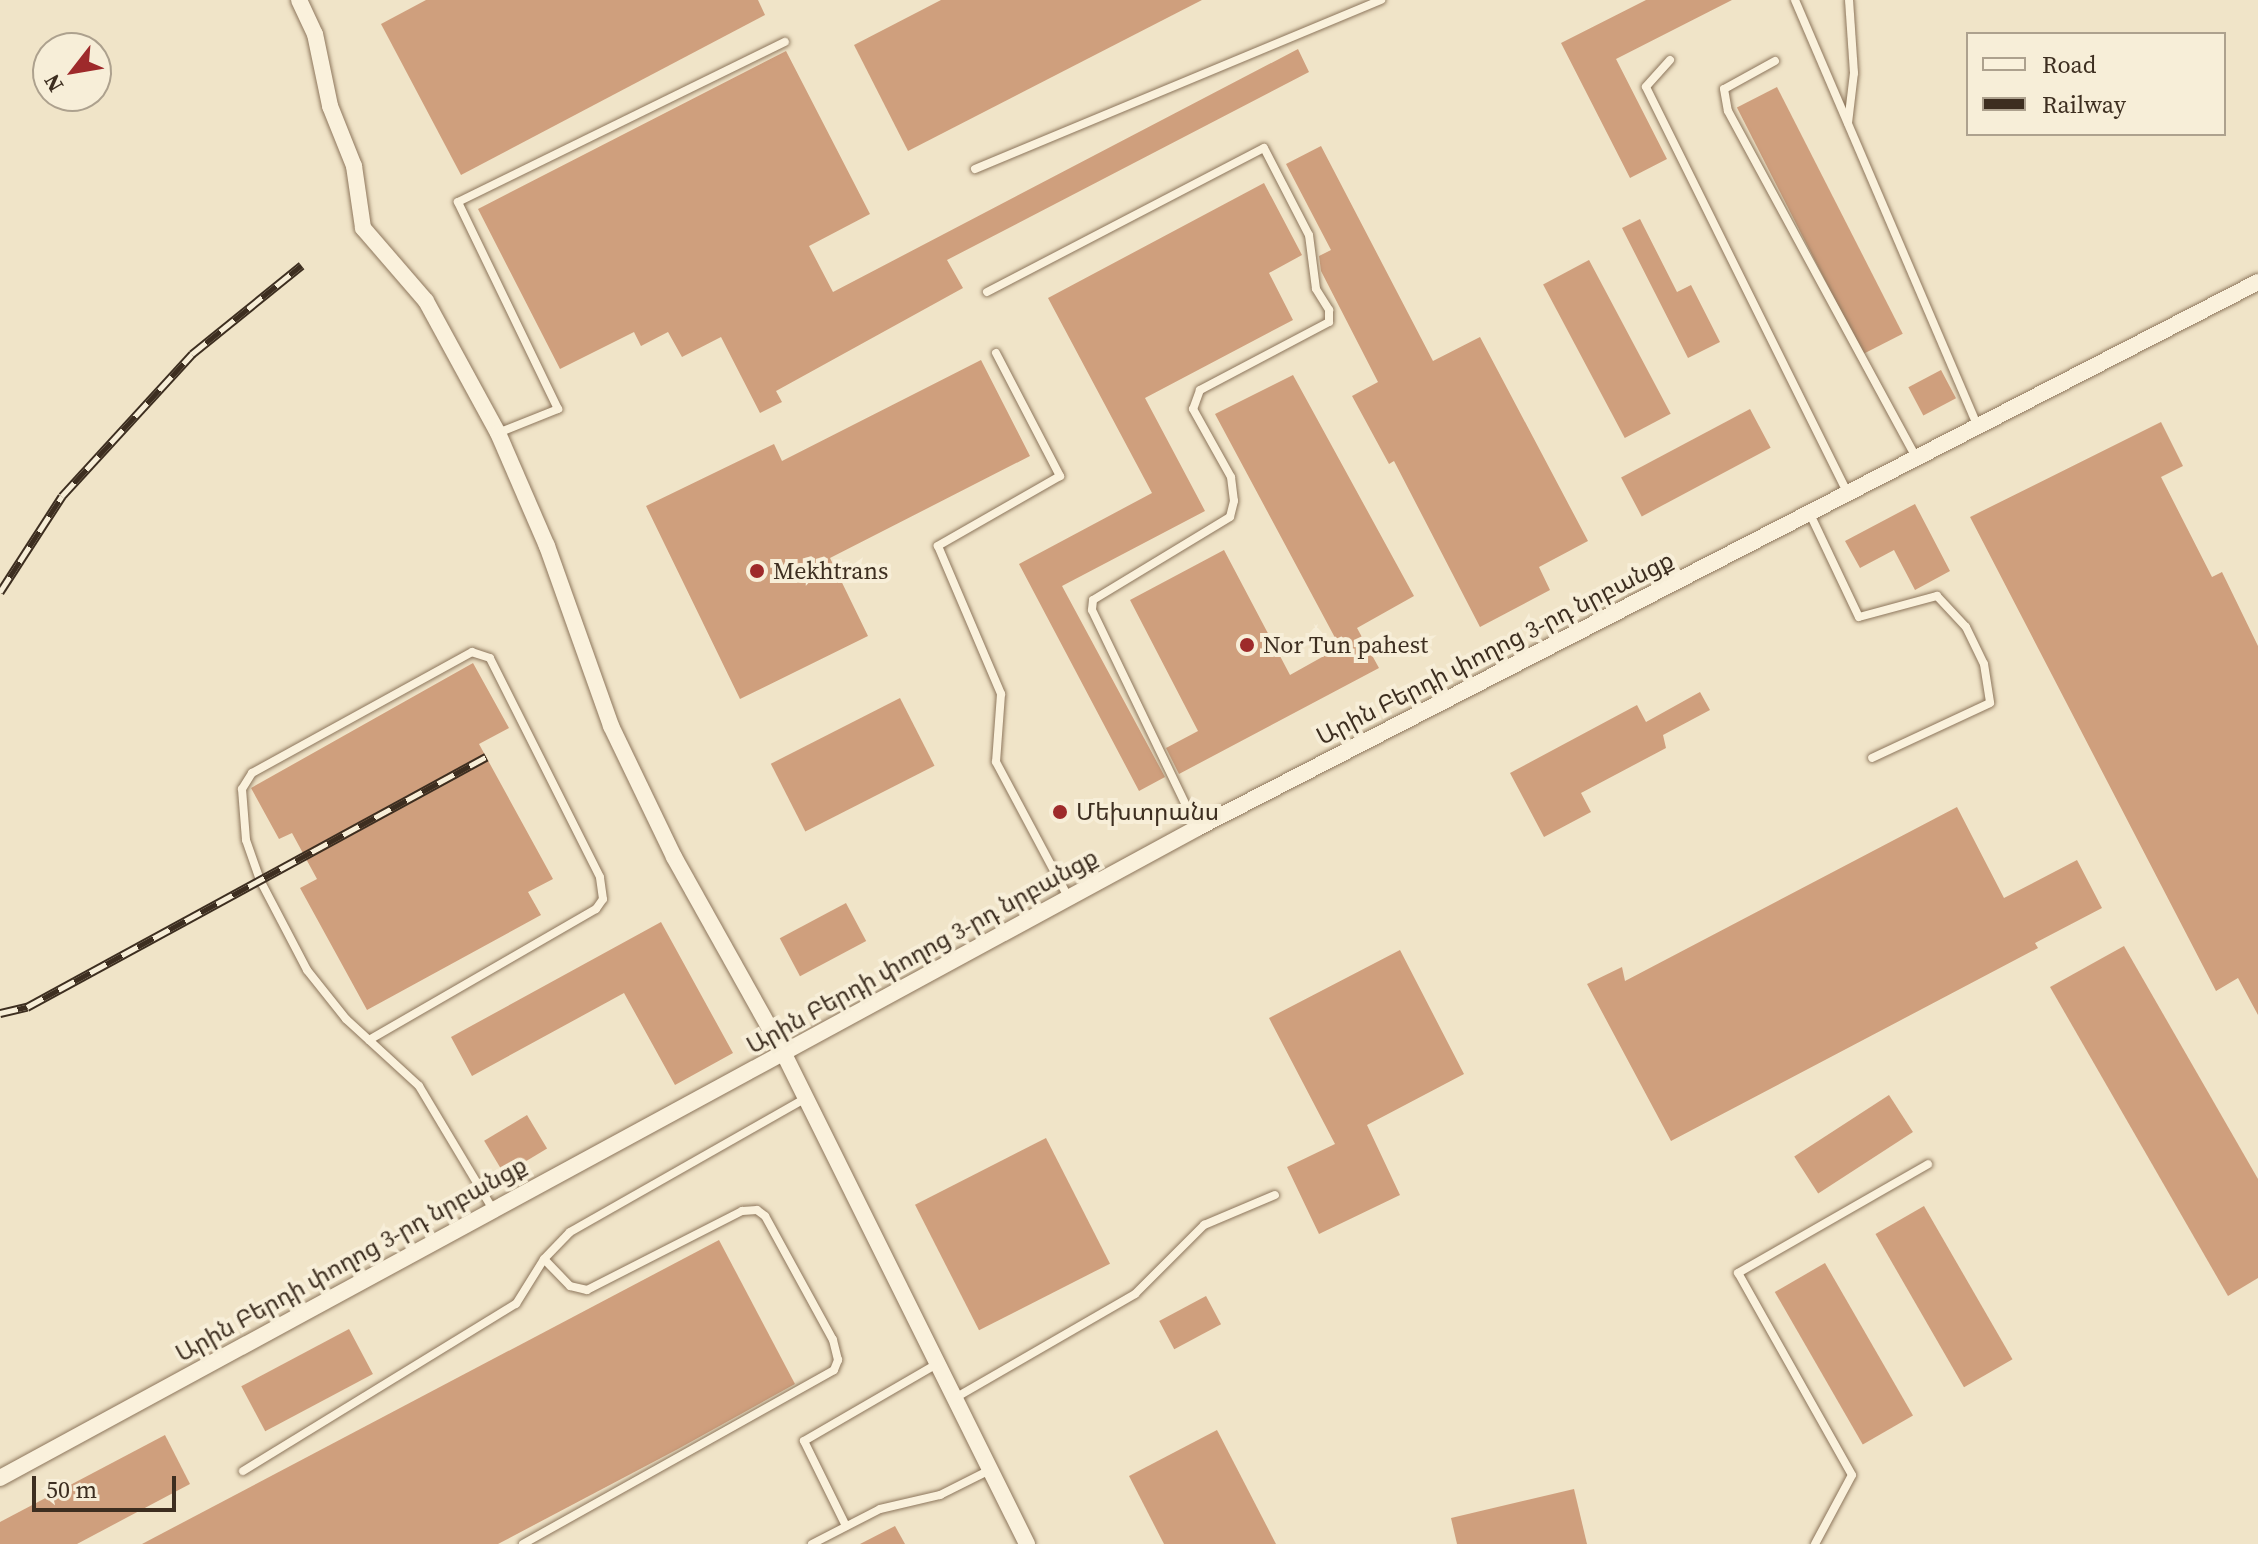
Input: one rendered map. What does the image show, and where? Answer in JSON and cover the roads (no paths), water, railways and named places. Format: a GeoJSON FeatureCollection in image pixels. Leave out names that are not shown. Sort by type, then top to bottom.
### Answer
{"type":"FeatureCollection","features":[{"type":"Feature","properties":{"kind":"street"},"geometry":{"type":"LineString","coordinates":[[299,0],[315,34],[330,106],[354,166],[363,228],[426,301],[498,433],[547,546],[611,726],[674,857],[807,1098],[1027,1544]]}},
{"type":"Feature","properties":{"kind":"street","name":"Արին Բերդի փողոց 3-րդ նրբանցք"},"geometry":{"type":"LineString","coordinates":[[0,1478],[492,1208],[784,1054],[1197,828],[1918,460],[2258,282]]}},
{"type":"Feature","properties":{"kind":"lane"},"geometry":{"type":"LineString","coordinates":[[975,169],[1381,0]]}},
{"type":"Feature","properties":{"kind":"lane"},"geometry":{"type":"LineString","coordinates":[[1795,0],[1979,427]]}},
{"type":"Feature","properties":{"kind":"lane"},"geometry":{"type":"LineString","coordinates":[[1848,124],[1854,73],[1849,0]]}},
{"type":"Feature","properties":{"kind":"lane"},"geometry":{"type":"LineString","coordinates":[[498,433],[558,409],[458,202],[785,42]]}},
{"type":"Feature","properties":{"kind":"lane"},"geometry":{"type":"LineString","coordinates":[[1670,60],[1646,87],[1849,494]]}},
{"type":"Feature","properties":{"kind":"lane"},"geometry":{"type":"LineString","coordinates":[[1775,61],[1724,89],[1728,111],[1918,460]]}},
{"type":"Feature","properties":{"kind":"lane"},"geometry":{"type":"LineString","coordinates":[[987,292],[1264,148],[1309,235],[1316,289],[1329,310],[1329,322],[1200,390],[1193,409],[1231,477],[1234,501],[1230,517],[1093,600],[1092,610],[1197,828]]}},
{"type":"Feature","properties":{"kind":"lane"},"geometry":{"type":"LineString","coordinates":[[996,353],[1060,476],[938,546],[1001,694],[996,762],[1069,898]]}},
{"type":"Feature","properties":{"kind":"lane"},"geometry":{"type":"LineString","coordinates":[[1810,514],[1859,617],[1937,596],[1966,627],[1984,664],[1990,703],[1872,758]]}},
{"type":"Feature","properties":{"kind":"lane"},"geometry":{"type":"LineString","coordinates":[[369,1040],[596,909],[603,899],[600,877],[490,658],[472,652],[252,773],[242,789],[246,840],[260,880],[307,970],[369,1040],[419,1086],[492,1208]]}},
{"type":"Feature","properties":{"kind":"lane"},"geometry":{"type":"LineString","coordinates":[[243,1471],[516,1304],[544,1259],[570,1232],[807,1098]]}},
{"type":"Feature","properties":{"kind":"lane"},"geometry":{"type":"LineString","coordinates":[[1815,1544],[1852,1475],[1738,1273],[1928,1164]]}},
{"type":"Feature","properties":{"kind":"lane"},"geometry":{"type":"LineString","coordinates":[[954,1398],[1135,1294],[1204,1225],[1275,1195]]}},
{"type":"Feature","properties":{"kind":"lane"},"geometry":{"type":"LineString","coordinates":[[523,1544],[834,1370],[838,1360],[833,1340],[765,1216],[757,1210],[742,1211],[587,1290],[570,1286],[544,1259]]}},
{"type":"Feature","properties":{"kind":"lane"},"geometry":{"type":"LineString","coordinates":[[846,1526],[804,1441],[937,1364]]}},
{"type":"Feature","properties":{"kind":"lane"},"geometry":{"type":"LineString","coordinates":[[812,1544],[880,1509],[940,1495],[990,1470]]}},
{"type":"Feature","properties":{"kind":"railway"},"geometry":{"type":"LineString","coordinates":[[0,592],[62,496],[192,354],[302,265]]}},
{"type":"Feature","properties":{"kind":"railway"},"geometry":{"type":"LineString","coordinates":[[0,1013],[27,1007],[486,757]]}},
{"type":"Feature","properties":{"kind":"place","name":"Mekhtrans"},"geometry":{"type":"Point","coordinates":[757,571]}},
{"type":"Feature","properties":{"kind":"place","name":"Nor Tun pahest"},"geometry":{"type":"Point","coordinates":[1247,645]}},
{"type":"Feature","properties":{"kind":"place","name":"Մեխտրանս"},"geometry":{"type":"Point","coordinates":[1060,812]}}]}
